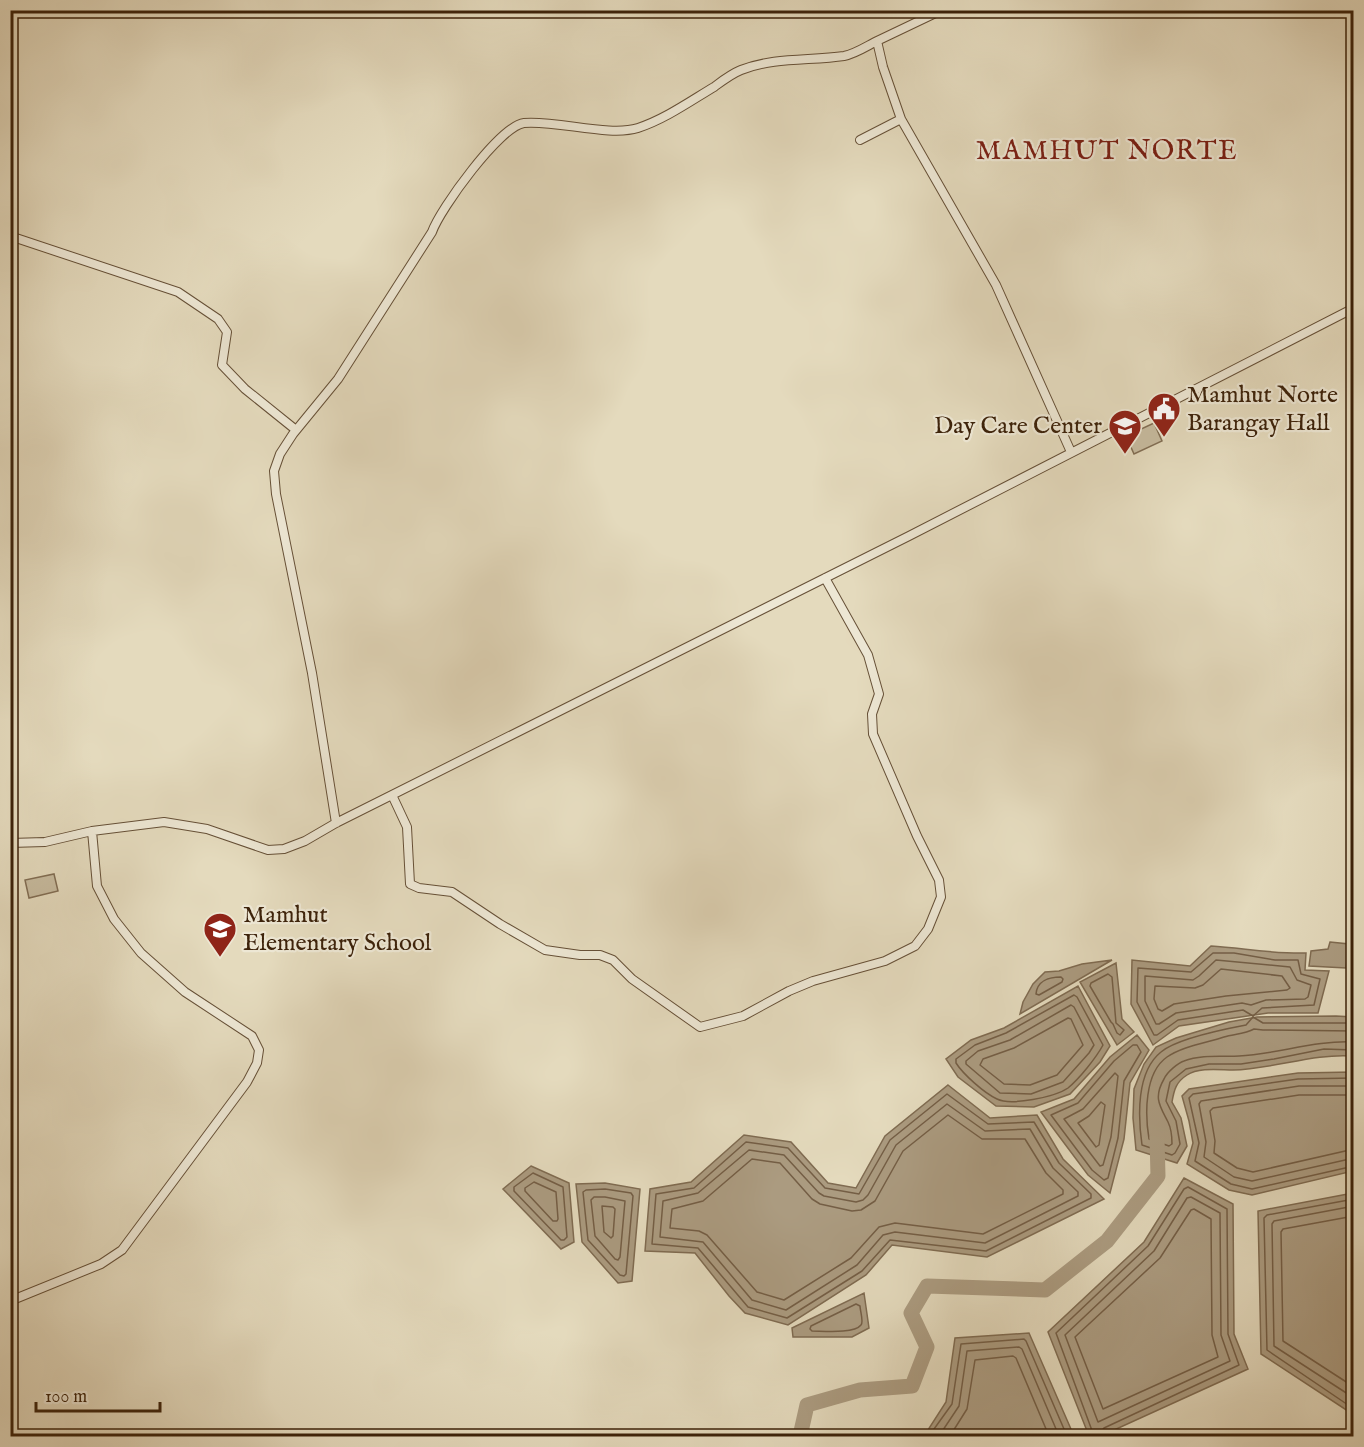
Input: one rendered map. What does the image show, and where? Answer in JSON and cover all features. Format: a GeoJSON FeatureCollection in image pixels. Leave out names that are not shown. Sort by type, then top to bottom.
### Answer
{"type":"FeatureCollection","features":[{"type":"Feature","properties":{"kind":"street"},"geometry":{"type":"LineString","coordinates":[[336,823],[312,673],[274,471],[280,454],[296,430],[338,379],[432,232],[441,213],[471,171],[506,132],[522,123],[565,124],[616,131],[636,129],[671,113],[740,70],[779,60],[847,55],[942,10]]}},
{"type":"Feature","properties":{"kind":"street"},"geometry":{"type":"LineString","coordinates":[[877,41],[883,67],[901,119],[996,285],[1071,452]]}},
{"type":"Feature","properties":{"kind":"street"},"geometry":{"type":"LineString","coordinates":[[860,140],[901,119]]}},
{"type":"Feature","properties":{"kind":"street"},"geometry":{"type":"LineString","coordinates":[[10,236],[178,292],[218,319],[227,332],[222,365],[245,389],[296,430]]}},
{"type":"Feature","properties":{"kind":"street"},"geometry":{"type":"LineString","coordinates":[[10,843],[45,842],[92,831],[164,822],[207,829],[268,850],[284,849],[305,841],[336,823],[825,578],[1353,308]]}},
{"type":"Feature","properties":{"kind":"street"},"geometry":{"type":"LineString","coordinates":[[393,795],[407,827],[410,884],[419,888],[452,892],[545,950],[580,955],[600,955],[614,960],[632,979],[700,1027],[743,1016],[797,987],[885,961],[915,946],[928,929],[941,897],[939,880],[917,836],[873,734],[872,714],[879,694],[868,656],[825,578]]}},
{"type":"Feature","properties":{"kind":"street"},"geometry":{"type":"LineString","coordinates":[[10,1301],[101,1264],[122,1250],[247,1082],[257,1063],[259,1050],[252,1036],[186,992],[141,953],[114,919],[97,886],[92,831]]}},
{"type":"Feature","properties":{"kind":"shaded area"},"geometry":{"type":"Polygon","coordinates":[[[1154,423],[1162,441],[1134,454],[1126,436],[1154,423]]]}},
{"type":"Feature","properties":{"kind":"shaded area"},"geometry":{"type":"Polygon","coordinates":[[[54,874],[58,891],[29,898],[25,880],[54,874]]]}},
{"type":"Feature","properties":{"kind":"water"},"geometry":{"type":"Polygon","coordinates":[[[1330,942],[1349,944],[1346,968],[1309,966],[1311,951],[1328,949],[1330,942]]]}},
{"type":"Feature","properties":{"kind":"water"},"geometry":{"type":"Polygon","coordinates":[[[1211,946],[1306,953],[1305,970],[1329,971],[1318,1013],[1268,1013],[1179,1026],[1153,1045],[1131,1004],[1132,960],[1190,966],[1211,946]]]}},
{"type":"Feature","properties":{"kind":"water"},"geometry":{"type":"Polygon","coordinates":[[[1112,960],[1020,1014],[1023,1002],[1033,984],[1045,972],[1112,960]]]}},
{"type":"Feature","properties":{"kind":"water"},"geometry":{"type":"Polygon","coordinates":[[[1116,963],[1122,1019],[1134,1032],[1117,1045],[1080,982],[1116,963]]]}},
{"type":"Feature","properties":{"kind":"water"},"geometry":{"type":"Polygon","coordinates":[[[1078,986],[1110,1046],[1100,1062],[1070,1094],[1034,1107],[996,1106],[958,1077],[946,1059],[971,1040],[1004,1028],[1078,986]]]}},
{"type":"Feature","properties":{"kind":"water"},"geometry":{"type":"Polygon","coordinates":[[[1257,1017],[1353,1017],[1353,1056],[1323,1057],[1248,1069],[1192,1072],[1178,1083],[1172,1102],[1181,1118],[1187,1146],[1177,1163],[1136,1150],[1133,1118],[1134,1089],[1144,1064],[1156,1047],[1176,1038],[1229,1022],[1257,1017]]]}},
{"type":"Feature","properties":{"kind":"water"},"geometry":{"type":"Polygon","coordinates":[[[1137,1035],[1149,1050],[1130,1083],[1124,1139],[1110,1193],[1088,1175],[1041,1112],[1074,1099],[1110,1057],[1137,1035]]]}},
{"type":"Feature","properties":{"kind":"water"},"geometry":{"type":"Polygon","coordinates":[[[1353,1072],[1353,1171],[1252,1195],[1229,1190],[1187,1164],[1193,1143],[1182,1096],[1189,1089],[1298,1073],[1353,1072]]]}},
{"type":"Feature","properties":{"kind":"water"},"geometry":{"type":"Polygon","coordinates":[[[948,1085],[990,1118],[1037,1115],[1063,1159],[1104,1199],[987,1257],[892,1245],[866,1275],[788,1325],[745,1313],[695,1253],[645,1251],[650,1189],[691,1182],[744,1135],[791,1142],[828,1183],[856,1188],[885,1136],[948,1085]]]}},
{"type":"Feature","properties":{"kind":"water"},"geometry":{"type":"Polygon","coordinates":[[[531,1166],[569,1183],[574,1242],[561,1249],[503,1189],[531,1166]]]}},
{"type":"Feature","properties":{"kind":"water"},"geometry":{"type":"Polygon","coordinates":[[[1184,1178],[1233,1204],[1234,1334],[1248,1369],[1101,1436],[1089,1436],[1048,1332],[1144,1242],[1184,1178]]]}},
{"type":"Feature","properties":{"kind":"water"},"geometry":{"type":"Polygon","coordinates":[[[605,1183],[640,1189],[632,1281],[618,1283],[582,1242],[576,1184],[605,1183]]]}},
{"type":"Feature","properties":{"kind":"water"},"geometry":{"type":"Polygon","coordinates":[[[1354,1193],[1353,1433],[1348,1411],[1261,1354],[1258,1211],[1354,1193]]]}},
{"type":"Feature","properties":{"kind":"water"},"geometry":{"type":"Polygon","coordinates":[[[864,1293],[869,1328],[852,1337],[793,1337],[792,1328],[864,1293]]]}},
{"type":"Feature","properties":{"kind":"water"},"geometry":{"type":"Polygon","coordinates":[[[1029,1333],[1074,1436],[920,1436],[928,1430],[946,1402],[955,1338],[1029,1333]]]}},
{"type":"Feature","properties":{"kind":"waterway"},"geometry":{"type":"LineString","coordinates":[[800,1436],[807,1405],[860,1390],[912,1386],[927,1347],[911,1313],[927,1286],[1045,1290],[1107,1241],[1158,1176],[1157,1138]]}},
{"type":"Feature","properties":{"kind":"place","name":"Mamhut Norte Barangay Hall"},"geometry":{"type":"Point","coordinates":[1164,438]}},
{"type":"Feature","properties":{"kind":"place","name":"Day Care Center"},"geometry":{"type":"Point","coordinates":[1125,455]}},
{"type":"Feature","properties":{"kind":"place","name":"Mamhut Elementary School"},"geometry":{"type":"Point","coordinates":[220,958]}},
{"type":"Feature","properties":{"kind":"district","name":"MAMHUT NORTE"},"geometry":{"type":"Point","coordinates":[1107,152]}}]}
